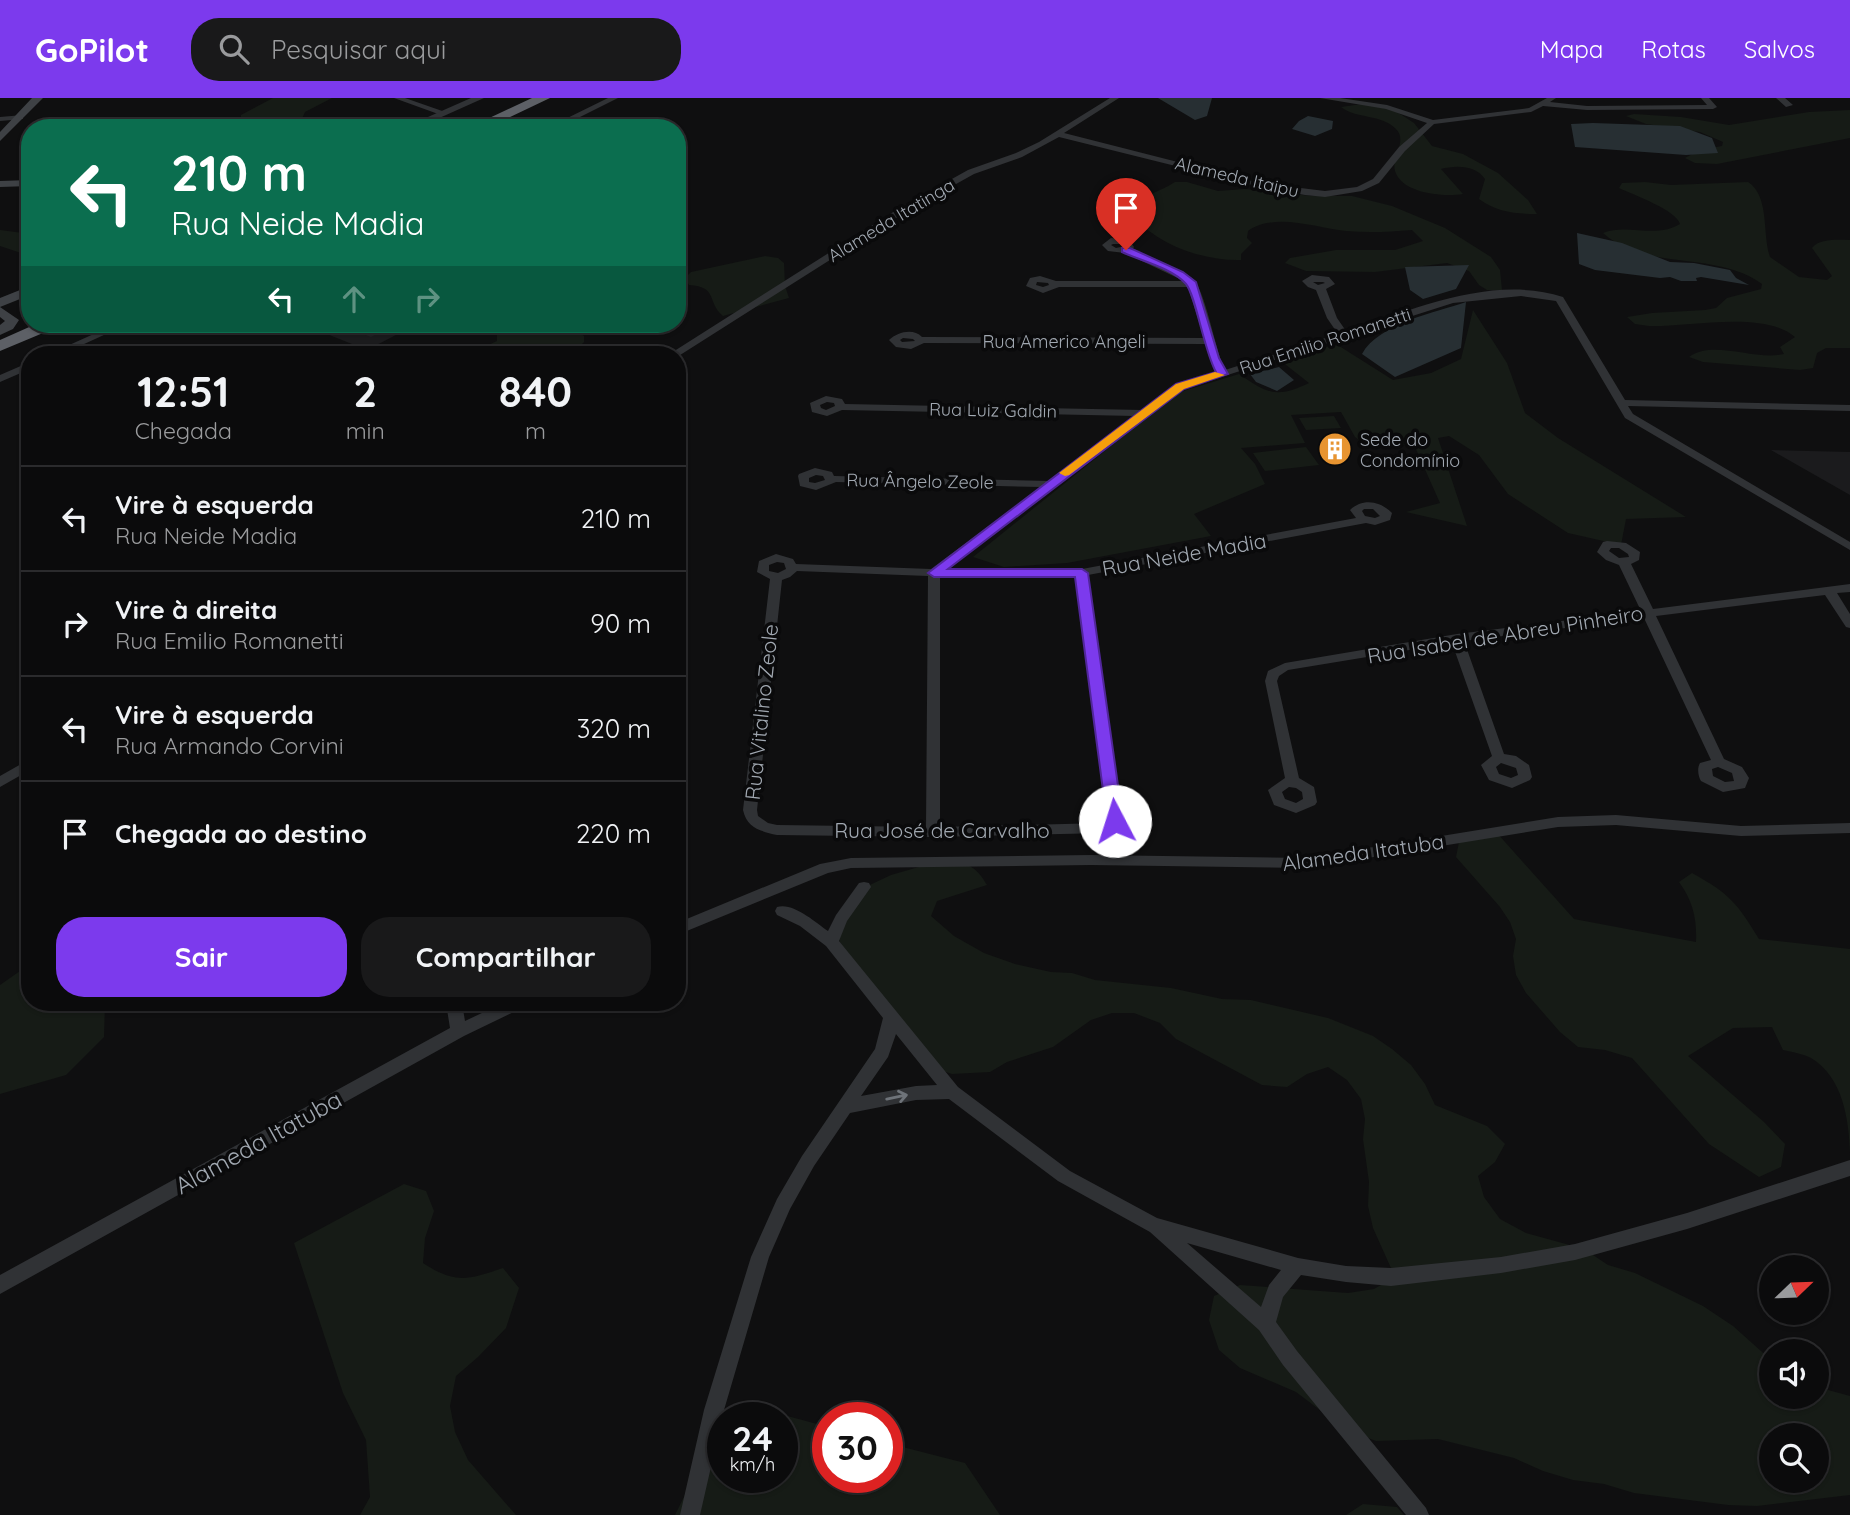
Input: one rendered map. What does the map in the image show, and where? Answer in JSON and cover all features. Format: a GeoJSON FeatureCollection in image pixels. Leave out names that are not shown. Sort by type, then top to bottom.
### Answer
{"type":"FeatureCollection","features":[{"type":"Feature","properties":{"kind":"highway"},"geometry":{"type":"LineString","coordinates":[[495,119],[543,98]]}},
{"type":"Feature","properties":{"kind":"highway"},"geometry":{"type":"LineString","coordinates":[[512,119],[558,98]]}},
{"type":"Feature","properties":{"kind":"highway"},"geometry":{"type":"LineString","coordinates":[[0,337],[21,324]]}},
{"type":"Feature","properties":{"kind":"highway"},"geometry":{"type":"LineString","coordinates":[[0,346],[29,333]]}},
{"type":"Feature","properties":{"kind":"main road"},"geometry":{"type":"LineString","coordinates":[[0,138],[38,98]]}},
{"type":"Feature","properties":{"kind":"main road"},"geometry":{"type":"LineString","coordinates":[[0,184],[21,183]]}},
{"type":"Feature","properties":{"kind":"main road"},"geometry":{"type":"LineString","coordinates":[[1,309],[21,296]]}},
{"type":"Feature","properties":{"kind":"main road"},"geometry":{"type":"LineString","coordinates":[[1,309],[21,317]]}},
{"type":"Feature","properties":{"kind":"main road"},"geometry":{"type":"LineString","coordinates":[[0,331],[11,323],[10,317],[1,309]]}},
{"type":"Feature","properties":{"kind":"street"},"geometry":{"type":"LineString","coordinates":[[398,98],[444,113]]}},
{"type":"Feature","properties":{"kind":"street"},"geometry":{"type":"LineString","coordinates":[[430,119],[479,98]]}},
{"type":"Feature","properties":{"kind":"street"},"geometry":{"type":"LineString","coordinates":[[570,119],[614,98]]}},
{"type":"Feature","properties":{"kind":"street","name":"Alameda Itatinga"},"geometry":{"type":"LineString","coordinates":[[686,347],[922,199],[971,172],[1019,156],[1115,98]]}},
{"type":"Feature","properties":{"kind":"street"},"geometry":{"type":"LineString","coordinates":[[1324,98],[1387,107],[1432,122],[1525,111],[1552,98]]}},
{"type":"Feature","properties":{"kind":"street"},"geometry":{"type":"LineString","coordinates":[[1630,98],[1642,108]]}},
{"type":"Feature","properties":{"kind":"street"},"geometry":{"type":"LineString","coordinates":[[1544,104],[1642,108],[1713,107],[1705,98]]}},
{"type":"Feature","properties":{"kind":"street"},"geometry":{"type":"LineString","coordinates":[[1780,98],[1789,105]]}},
{"type":"Feature","properties":{"kind":"street"},"geometry":{"type":"LineString","coordinates":[[0,119],[20,117]]}},
{"type":"Feature","properties":{"kind":"street","name":"Alameda Itaipu"},"geometry":{"type":"LineString","coordinates":[[1058,134],[1260,185],[1325,194],[1359,189],[1376,181],[1402,149],[1432,122]]}},
{"type":"Feature","properties":{"kind":"street"},"geometry":{"type":"LineString","coordinates":[[1126,250],[1180,274],[1192,284],[1208,341],[1222,374]]}},
{"type":"Feature","properties":{"kind":"street"},"geometry":{"type":"LineString","coordinates":[[1055,284],[1192,284]]}},
{"type":"Feature","properties":{"kind":"street"},"geometry":{"type":"LineString","coordinates":[[1320,287],[1332,318],[1345,336]]}},
{"type":"Feature","properties":{"kind":"street","name":"Rua Emilio Romanetti"},"geometry":{"type":"LineString","coordinates":[[934,573],[1180,387],[1467,298],[1515,294],[1550,296],[1563,302],[1620,403],[1640,424],[1850,547]]}},
{"type":"Feature","properties":{"kind":"street"},"geometry":{"type":"LineString","coordinates":[[73,346],[102,333]]}},
{"type":"Feature","properties":{"kind":"street","name":"Rua Americo Angeli"},"geometry":{"type":"LineString","coordinates":[[920,340],[1208,341]]}},
{"type":"Feature","properties":{"kind":"street"},"geometry":{"type":"LineString","coordinates":[[0,379],[21,369]]}},
{"type":"Feature","properties":{"kind":"street"},"geometry":{"type":"LineString","coordinates":[[1620,403],[1850,408]]}},
{"type":"Feature","properties":{"kind":"street","name":"Rua Luiz Galdin"},"geometry":{"type":"LineString","coordinates":[[841,407],[1145,413]]}},
{"type":"Feature","properties":{"kind":"street","name":"Rua Ângelo Zeole"},"geometry":{"type":"LineString","coordinates":[[831,479],[1050,484]]}},
{"type":"Feature","properties":{"kind":"street","name":"Rua Neide Madia"},"geometry":{"type":"LineString","coordinates":[[793,567],[934,573],[1082,573],[1365,520]]}},
{"type":"Feature","properties":{"kind":"street","name":"Rua Vitalino Zeole"},"geometry":{"type":"LineString","coordinates":[[777,830],[758,825],[752,819],[750,810],[776,577],[766,575],[761,570],[766,561],[781,558],[789,561],[793,567]]}},
{"type":"Feature","properties":{"kind":"street"},"geometry":{"type":"LineString","coordinates":[[1624,562],[1719,762]]}},
{"type":"Feature","properties":{"kind":"street"},"geometry":{"type":"LineString","coordinates":[[776,577],[790,573],[793,567]]}},
{"type":"Feature","properties":{"kind":"street"},"geometry":{"type":"LineString","coordinates":[[933,832],[934,573]]}},
{"type":"Feature","properties":{"kind":"street","name":"Rua José de Carvalho"},"geometry":{"type":"LineString","coordinates":[[777,830],[933,832],[1106,828],[1115,821],[1082,573]]}},
{"type":"Feature","properties":{"kind":"street","name":"Rua Isabel de Abreu Pinheiro"},"geometry":{"type":"LineString","coordinates":[[1293,782],[1271,681],[1273,674],[1285,667],[1457,638],[1850,588]]}},
{"type":"Feature","properties":{"kind":"street"},"geometry":{"type":"LineString","coordinates":[[1829,591],[1850,624]]}},
{"type":"Feature","properties":{"kind":"street"},"geometry":{"type":"LineString","coordinates":[[1457,638],[1499,758]]}},
{"type":"Feature","properties":{"kind":"street"},"geometry":{"type":"LineString","coordinates":[[0,782],[21,769]]}},
{"type":"Feature","properties":{"kind":"street","name":"Alameda Itatuba"},"geometry":{"type":"LineString","coordinates":[[686,925],[825,868],[851,863],[1091,860],[1306,863],[1558,822],[1616,820],[1741,831],[1850,828]]}},
{"type":"Feature","properties":{"kind":"street"},"geometry":{"type":"LineString","coordinates":[[831,942],[841,919],[864,887]]}},
{"type":"Feature","properties":{"kind":"street"},"geometry":{"type":"LineString","coordinates":[[782,911],[805,922],[831,942],[952,1092],[1064,1176],[1153,1225],[1266,1324],[1290,1359],[1419,1515]]}},
{"type":"Feature","properties":{"kind":"street"},"geometry":{"type":"LineString","coordinates":[[455,1011],[458,1031]]}},
{"type":"Feature","properties":{"kind":"street","name":"Alameda Itatuba"},"geometry":{"type":"LineString","coordinates":[[0,1284],[458,1031],[502,1011]]}},
{"type":"Feature","properties":{"kind":"street"},"geometry":{"type":"LineString","coordinates":[[690,1515],[714,1410],[760,1257],[783,1205],[843,1107],[882,1052],[891,1018]]}},
{"type":"Feature","properties":{"kind":"street"},"geometry":{"type":"LineString","coordinates":[[843,1107],[916,1093],[952,1092]]}},
{"type":"Feature","properties":{"kind":"street"},"geometry":{"type":"LineString","coordinates":[[1153,1225],[1298,1266],[1346,1274],[1391,1277],[1501,1265],[1575,1252],[1686,1221],[1850,1168]]}},
{"type":"Feature","properties":{"kind":"street"},"geometry":{"type":"LineString","coordinates":[[1266,1324],[1277,1287],[1298,1266]]}},
{"type":"Feature","properties":{"kind":"shaded area"},"geometry":{"type":"Polygon","coordinates":[[[273,98],[332,98],[305,112],[302,119],[241,119],[241,115],[273,98]]]}},
{"type":"Feature","properties":{"kind":"shaded area"},"geometry":{"type":"Polygon","coordinates":[[[1158,98],[1212,98],[1207,116],[1195,120],[1158,98]]]}},
{"type":"Feature","properties":{"kind":"shaded area"},"geometry":{"type":"Polygon","coordinates":[[[1362,104],[1394,110],[1414,123],[1432,146],[1463,154],[1498,173],[1528,200],[1537,214],[1506,211],[1479,199],[1485,179],[1476,171],[1465,167],[1441,169],[1463,194],[1435,194],[1406,185],[1399,179],[1394,166],[1400,144],[1396,129],[1384,121],[1341,107],[1362,104]]]}},
{"type":"Feature","properties":{"kind":"shaded area"},"geometry":{"type":"Polygon","coordinates":[[[1850,110],[1850,138],[1717,164],[1695,163],[1685,158],[1700,150],[1722,146],[1723,142],[1700,132],[1646,124],[1626,116],[1634,114],[1681,117],[1729,125],[1809,112],[1850,110]]]}},
{"type":"Feature","properties":{"kind":"shaded area"},"geometry":{"type":"Polygon","coordinates":[[[1308,116],[1333,121],[1332,129],[1315,136],[1292,129],[1308,116]]]}},
{"type":"Feature","properties":{"kind":"shaded area"},"geometry":{"type":"Polygon","coordinates":[[[1571,124],[1680,126],[1712,138],[1718,153],[1686,155],[1575,147],[1571,124]]]}},
{"type":"Feature","properties":{"kind":"shaded area"},"geometry":{"type":"Polygon","coordinates":[[[1175,182],[1187,182],[1218,191],[1245,189],[1312,196],[1352,196],[1392,206],[1445,228],[1491,257],[1500,270],[1502,290],[1487,290],[1479,285],[1469,271],[1447,263],[1375,272],[1306,271],[1285,263],[1290,258],[1336,250],[1395,250],[1423,241],[1412,230],[1354,232],[1296,223],[1270,223],[1248,231],[1247,238],[1252,243],[1241,254],[1241,260],[1198,255],[1157,237],[1136,219],[1144,199],[1175,182]]]}},
{"type":"Feature","properties":{"kind":"shaded area"},"geometry":{"type":"Polygon","coordinates":[[[1748,182],[1760,196],[1763,206],[1770,257],[1799,277],[1827,280],[1832,276],[1812,248],[1824,241],[1850,240],[1850,348],[1826,348],[1817,353],[1813,368],[1800,370],[1703,362],[1689,357],[1710,350],[1760,355],[1784,354],[1780,347],[1795,337],[1782,329],[1746,322],[1665,326],[1635,324],[1627,317],[1716,308],[1727,298],[1761,289],[1762,284],[1724,267],[1640,253],[1620,245],[1603,233],[1622,229],[1661,230],[1680,224],[1663,208],[1619,188],[1622,183],[1671,185],[1748,182]]]}},
{"type":"Feature","properties":{"kind":"shaded area"},"geometry":{"type":"Polygon","coordinates":[[[0,230],[21,233],[21,253],[0,246],[0,230]]]}},
{"type":"Feature","properties":{"kind":"shaded area"},"geometry":{"type":"Polygon","coordinates":[[[1577,233],[1622,243],[1670,262],[1694,263],[1730,270],[1736,278],[1749,285],[1701,277],[1696,278],[1697,281],[1681,281],[1670,277],[1595,270],[1579,264],[1577,233]]]}},
{"type":"Feature","properties":{"kind":"shaded area"},"geometry":{"type":"Polygon","coordinates":[[[765,256],[778,258],[784,263],[785,286],[789,298],[723,316],[705,289],[689,285],[686,277],[691,272],[765,256]]]}},
{"type":"Feature","properties":{"kind":"shaded area"},"geometry":{"type":"Polygon","coordinates":[[[1469,265],[1456,289],[1423,299],[1410,290],[1405,267],[1469,265]]]}},
{"type":"Feature","properties":{"kind":"shaded area"},"geometry":{"type":"Polygon","coordinates":[[[1466,302],[1461,348],[1395,377],[1362,354],[1370,344],[1394,327],[1466,302]]]}},
{"type":"Feature","properties":{"kind":"shaded area"},"geometry":{"type":"Polygon","coordinates":[[[1473,310],[1507,363],[1525,413],[1558,438],[1686,517],[1626,519],[1621,545],[1568,533],[1508,494],[1479,455],[1449,436],[1438,438],[1467,526],[1406,512],[1440,503],[1415,447],[1391,443],[1370,448],[1355,437],[1341,412],[1291,415],[1305,443],[1241,448],[1255,464],[1265,484],[1194,514],[1211,536],[1067,563],[1004,567],[973,557],[1177,393],[1239,374],[1272,392],[1298,388],[1309,383],[1281,361],[1336,344],[1393,380],[1431,373],[1461,359],[1473,310]]]}},
{"type":"Feature","properties":{"kind":"shaded area"},"geometry":{"type":"Polygon","coordinates":[[[324,333],[400,333],[375,346],[357,346],[324,333]]]}},
{"type":"Feature","properties":{"kind":"shaded area"},"geometry":{"type":"Polygon","coordinates":[[[493,333],[580,333],[584,336],[584,342],[580,346],[486,346],[497,341],[497,335],[493,333]]]}},
{"type":"Feature","properties":{"kind":"shaded area"},"geometry":{"type":"Polygon","coordinates":[[[1279,367],[1294,380],[1277,391],[1256,382],[1250,374],[1279,367]]]}},
{"type":"Feature","properties":{"kind":"shaded area"},"geometry":{"type":"Polygon","coordinates":[[[1334,416],[1341,428],[1306,430],[1299,418],[1334,416]]]}},
{"type":"Feature","properties":{"kind":"shaded area"},"geometry":{"type":"Polygon","coordinates":[[[1306,447],[1319,465],[1265,471],[1253,453],[1306,447]]]}},
{"type":"Feature","properties":{"kind":"shaded area"},"geometry":{"type":"Polygon","coordinates":[[[1771,450],[1850,452],[1850,495],[1771,450]]]}},
{"type":"Feature","properties":{"kind":"shaded area"},"geometry":{"type":"Polygon","coordinates":[[[1497,833],[1574,919],[1696,942],[1693,910],[1679,882],[1692,873],[1731,900],[1759,939],[1850,949],[1850,1153],[1846,1113],[1830,1076],[1811,1058],[1783,1050],[1772,1027],[1733,1028],[1688,1056],[1764,1122],[1785,1144],[1781,1167],[1759,1177],[1709,1144],[1632,1058],[1605,1050],[1578,1047],[1560,1032],[1526,993],[1516,975],[1513,956],[1516,939],[1510,922],[1456,857],[1459,842],[1497,833]]]}},
{"type":"Feature","properties":{"kind":"shaded area"},"geometry":{"type":"Polygon","coordinates":[[[936,862],[966,864],[982,877],[987,885],[937,901],[931,916],[954,936],[984,953],[1015,964],[1051,972],[1072,973],[1095,980],[1171,988],[1222,999],[1251,1000],[1328,1018],[1373,1036],[1411,1065],[1425,1084],[1435,1105],[1487,1126],[1505,1144],[1495,1162],[1478,1176],[1484,1197],[1500,1219],[1526,1233],[1584,1249],[1608,1265],[1635,1273],[1703,1306],[1733,1326],[1759,1349],[1759,1409],[1829,1409],[1829,1390],[1850,1396],[1850,1495],[1757,1506],[1728,1505],[1634,1493],[1604,1484],[1573,1480],[1514,1458],[1438,1439],[1376,1441],[1345,1429],[1296,1392],[1240,1368],[1219,1350],[1209,1320],[1214,1296],[1240,1285],[1348,1293],[1374,1289],[1395,1277],[1373,1228],[1368,1206],[1369,1182],[1363,1139],[1365,1119],[1361,1099],[1347,1080],[1328,1067],[1307,1074],[1287,1087],[1262,1085],[1176,1039],[1160,1023],[1134,1013],[1112,1013],[1091,1020],[1053,1047],[1007,1062],[990,1072],[952,1074],[928,1066],[899,1038],[843,953],[838,935],[857,891],[891,875],[936,862]]]}},
{"type":"Feature","properties":{"kind":"shaded area"},"geometry":{"type":"Polygon","coordinates":[[[21,970],[21,1011],[105,1011],[104,1037],[66,1075],[0,1094],[0,985],[21,970]]]}},
{"type":"Feature","properties":{"kind":"shaded area"},"geometry":{"type":"Polygon","coordinates":[[[404,1184],[426,1191],[434,1211],[425,1238],[423,1263],[444,1274],[462,1278],[503,1268],[519,1288],[506,1328],[456,1376],[450,1406],[455,1432],[468,1460],[516,1515],[360,1515],[370,1497],[366,1440],[343,1393],[294,1243],[404,1184]]]}},
{"type":"Feature","properties":{"kind":"shaded area"},"geometry":{"type":"Polygon","coordinates":[[[798,1419],[812,1423],[812,1493],[903,1493],[903,1447],[965,1463],[1000,1515],[675,1515],[707,1450],[707,1493],[798,1493],[798,1419]]]}},
{"type":"Feature","properties":{"kind":"shaded area"},"geometry":{"type":"Polygon","coordinates":[[[1363,1504],[1397,1507],[1404,1515],[1346,1515],[1363,1504]]]}},
{"type":"Feature","properties":{"kind":"building"},"geometry":{"type":"Polygon","coordinates":[[[361,333],[379,333],[371,337],[361,333]]]}},
{"type":"Feature","properties":{"kind":"slow traffic"},"geometry":{"type":"LineString","coordinates":[[1065,473],[1180,387],[1219,375]]}},
{"type":"Feature","properties":{"kind":"place","name":"Sede do Condomínio"},"geometry":{"type":"Point","coordinates":[1335,449]}},
{"type":"Feature","properties":{"kind":"route"},"geometry":{"type":"LineString","coordinates":[[1115,821],[1082,573],[934,573],[1180,387],[1222,374],[1208,341],[1195,290],[1189,280],[1126,250]]}}]}
